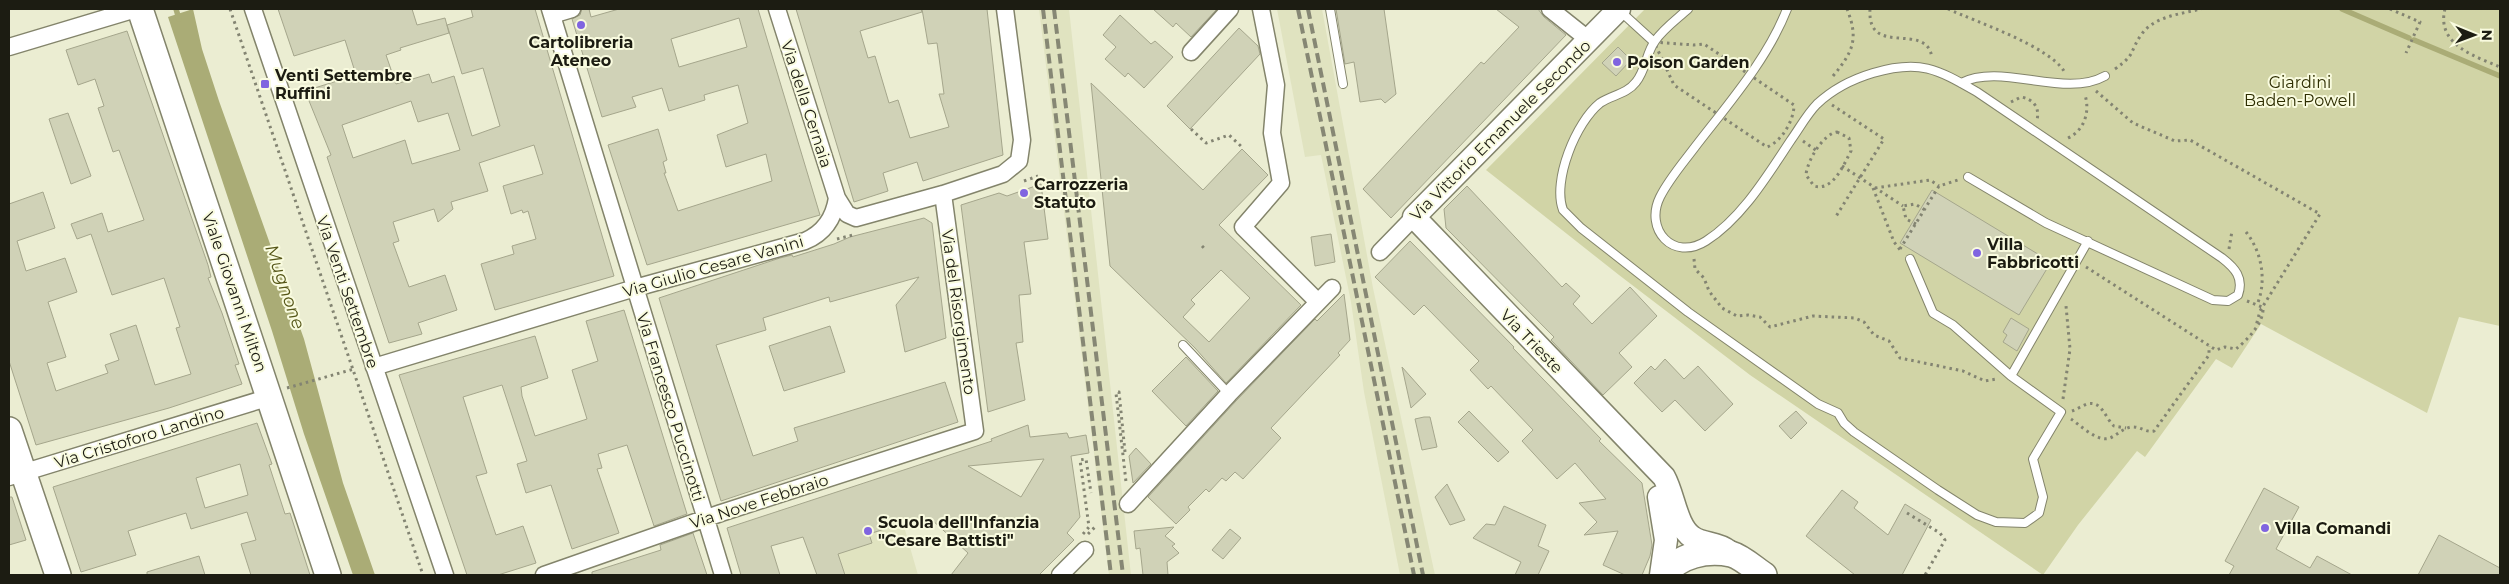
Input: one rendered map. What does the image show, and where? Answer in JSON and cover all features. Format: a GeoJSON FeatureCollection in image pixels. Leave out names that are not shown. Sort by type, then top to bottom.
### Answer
{"type":"FeatureCollection","features":[{"type":"Feature","properties":{"kind":"main road","name":"Viale Giovanni Milton"},"geometry":{"type":"LineString","coordinates":[[140,9],[279,393],[328,575]]}},
{"type":"Feature","properties":{"kind":"main road"},"geometry":{"type":"LineString","coordinates":[[9,430],[16,475],[58,575]]}},
{"type":"Feature","properties":{"kind":"main road","name":"Via Trieste"},"geometry":{"type":"LineString","coordinates":[[1668,570],[1698,554],[1732,554],[1764,575]]}},
{"type":"Feature","properties":{"kind":"street"},"geometry":{"type":"LineString","coordinates":[[9,47],[136,9]]}},
{"type":"Feature","properties":{"kind":"street","name":"Via Venti Settembre"},"geometry":{"type":"LineString","coordinates":[[253,9],[445,575]]}},
{"type":"Feature","properties":{"kind":"street"},"geometry":{"type":"LineString","coordinates":[[551,12],[572,9]]}},
{"type":"Feature","properties":{"kind":"street","name":"Via della Cernaia"},"geometry":{"type":"LineString","coordinates":[[777,9],[837,198]]}},
{"type":"Feature","properties":{"kind":"street"},"geometry":{"type":"LineString","coordinates":[[837,198],[847,214],[862,218],[1008,172],[1019,161],[1022,140],[1005,9]]}},
{"type":"Feature","properties":{"kind":"street"},"geometry":{"type":"LineString","coordinates":[[1191,52],[1230,9]]}},
{"type":"Feature","properties":{"kind":"street"},"geometry":{"type":"LineString","coordinates":[[1261,9],[1276,85],[1272,133],[1281,183],[1243,227],[1318,302]]}},
{"type":"Feature","properties":{"kind":"street"},"geometry":{"type":"LineString","coordinates":[[1550,9],[1589,40]]}},
{"type":"Feature","properties":{"kind":"street","name":"Via Vittorio Emanuele Secondo"},"geometry":{"type":"LineString","coordinates":[[1380,252],[1619,9]]}},
{"type":"Feature","properties":{"kind":"street","name":"Via Francesco Puccinotti"},"geometry":{"type":"LineString","coordinates":[[551,12],[723,575]]}},
{"type":"Feature","properties":{"kind":"street","name":"Via del Risorgimento"},"geometry":{"type":"LineString","coordinates":[[943,194],[975,431]]}},
{"type":"Feature","properties":{"kind":"street","name":"Via Giulio Cesare Vanini"},"geometry":{"type":"LineString","coordinates":[[374,368],[635,288],[809,239],[830,221],[837,198]]}},
{"type":"Feature","properties":{"kind":"street","name":"Via Trieste"},"geometry":{"type":"LineString","coordinates":[[1414,218],[1650,465],[1664,477],[1670,488],[1681,525],[1685,532],[1696,540],[1721,546],[1732,554]]}},
{"type":"Feature","properties":{"kind":"street"},"geometry":{"type":"LineString","coordinates":[[1128,504],[1229,394],[1332,288]]}},
{"type":"Feature","properties":{"kind":"street","name":"Via Cristoforo Landino"},"geometry":{"type":"LineString","coordinates":[[16,475],[279,393]]}},
{"type":"Feature","properties":{"kind":"street","name":"Via Nove Febbraio"},"geometry":{"type":"LineString","coordinates":[[544,575],[706,518],[975,431]]}},
{"type":"Feature","properties":{"kind":"street","name":"Via Trieste"},"geometry":{"type":"LineString","coordinates":[[1650,465],[1665,524],[1668,570]]}},
{"type":"Feature","properties":{"kind":"street"},"geometry":{"type":"LineString","coordinates":[[1060,575],[1082,544]]}},
{"type":"Feature","properties":{"kind":"lane"},"geometry":{"type":"LineString","coordinates":[[1330,9],[1343,84]]}},
{"type":"Feature","properties":{"kind":"lane"},"geometry":{"type":"LineString","coordinates":[[1619,9],[1654,42]]}},
{"type":"Feature","properties":{"kind":"lane"},"geometry":{"type":"LineString","coordinates":[[1688,9],[1654,42],[1644,68],[1635,84],[1596,107],[1573,140],[1565,166],[1560,195],[1561,206],[1567,216],[1631,269],[1716,334],[1818,404],[1838,413],[1844,423],[1854,432],[1938,490],[1987,520],[2020,524],[2032,520],[2039,513],[2043,498],[2033,459],[2060,410],[2011,376],[1953,325],[1933,313],[1910,259]]}},
{"type":"Feature","properties":{"kind":"lane"},"geometry":{"type":"LineString","coordinates":[[1787,9],[1772,41],[1750,75],[1672,178],[1656,206],[1656,226],[1665,240],[1680,247],[1690,248],[1713,236],[1735,216],[1762,182],[1814,107],[1836,90],[1858,78],[1896,68],[1929,68],[1960,83],[2050,140],[2222,258],[2238,275],[2239,292],[2228,301],[2213,300],[2046,223],[1968,177]]}},
{"type":"Feature","properties":{"kind":"lane"},"geometry":{"type":"LineString","coordinates":[[1960,83],[1982,77],[2085,84],[2105,76]]}},
{"type":"Feature","properties":{"kind":"lane"},"geometry":{"type":"LineString","coordinates":[[2011,376],[2088,241]]}},
{"type":"Feature","properties":{"kind":"lane"},"geometry":{"type":"LineString","coordinates":[[1183,345],[1229,394]]}},
{"type":"Feature","properties":{"kind":"path"},"geometry":{"type":"LineString","coordinates":[[230,9],[423,575]]}},
{"type":"Feature","properties":{"kind":"path"},"geometry":{"type":"LineString","coordinates":[[1836,90],[1831,86],[1830,80],[1848,57],[1853,46],[1852,23],[1846,9]]}},
{"type":"Feature","properties":{"kind":"path"},"geometry":{"type":"LineString","coordinates":[[1870,9],[1873,25],[1882,35],[1891,39],[1912,38],[1929,48],[1932,56],[1929,68]]}},
{"type":"Feature","properties":{"kind":"path"},"geometry":{"type":"LineString","coordinates":[[1948,9],[2052,57],[2064,70],[2069,83]]}},
{"type":"Feature","properties":{"kind":"path"},"geometry":{"type":"LineString","coordinates":[[2123,63],[2134,51],[2142,33],[2157,21],[2202,9]]}},
{"type":"Feature","properties":{"kind":"path"},"geometry":{"type":"LineString","coordinates":[[2390,9],[2420,22],[2406,53]]}},
{"type":"Feature","properties":{"kind":"path"},"geometry":{"type":"LineString","coordinates":[[2445,9],[2443,26],[2451,40],[2474,55],[2500,67]]}},
{"type":"Feature","properties":{"kind":"path"},"geometry":{"type":"LineString","coordinates":[[1720,115],[1674,84],[1654,42],[1704,44],[1750,75]]}},
{"type":"Feature","properties":{"kind":"path"},"geometry":{"type":"LineString","coordinates":[[2050,140],[2072,136],[2083,124],[2087,106],[2085,84]]}},
{"type":"Feature","properties":{"kind":"path"},"geometry":{"type":"LineString","coordinates":[[2076,261],[2216,350],[2225,347],[2236,349],[2250,336],[2256,326],[2257,316],[2262,307],[2320,214],[2190,140],[2178,142],[2171,140],[2133,123],[2085,84]]}},
{"type":"Feature","properties":{"kind":"path"},"geometry":{"type":"LineString","coordinates":[[1763,85],[1794,105]]}},
{"type":"Feature","properties":{"kind":"path"},"geometry":{"type":"LineString","coordinates":[[1835,218],[1884,139],[1838,109]]}},
{"type":"Feature","properties":{"kind":"path"},"geometry":{"type":"LineString","coordinates":[[1734,125],[1767,147]]}},
{"type":"Feature","properties":{"kind":"path"},"geometry":{"type":"LineString","coordinates":[[1191,130],[1206,143],[1229,135],[1243,148]]}},
{"type":"Feature","properties":{"kind":"path"},"geometry":{"type":"LineString","coordinates":[[1833,132],[1842,132],[1851,142],[1851,151],[1842,166],[1831,183],[1824,187],[1810,183],[1806,175],[1809,163],[1824,140],[1833,132]]}},
{"type":"Feature","properties":{"kind":"path"},"geometry":{"type":"LineString","coordinates":[[1842,166],[1903,206],[1916,204],[1924,210]]}},
{"type":"Feature","properties":{"kind":"path"},"geometry":{"type":"LineString","coordinates":[[1020,182],[1038,176]]}},
{"type":"Feature","properties":{"kind":"path"},"geometry":{"type":"LineString","coordinates":[[1903,245],[1939,186],[1968,177]]}},
{"type":"Feature","properties":{"kind":"path"},"geometry":{"type":"LineString","coordinates":[[1873,188],[1930,180],[1939,186]]}},
{"type":"Feature","properties":{"kind":"path"},"geometry":{"type":"LineString","coordinates":[[1873,188],[1894,242],[1900,250]]}},
{"type":"Feature","properties":{"kind":"path"},"geometry":{"type":"LineString","coordinates":[[1903,206],[1906,219],[1916,224]]}},
{"type":"Feature","properties":{"kind":"path"},"geometry":{"type":"LineString","coordinates":[[2246,232],[2255,248],[2262,272],[2262,288],[2257,305]]}},
{"type":"Feature","properties":{"kind":"path"},"geometry":{"type":"LineString","coordinates":[[1690,248],[1695,256],[1694,266],[1704,278],[1709,292],[1722,308],[1737,316],[1753,315],[1760,317],[1770,327],[1813,316],[1855,318],[1864,322],[1874,335],[1889,341],[1900,358],[1962,371],[1985,381]]}},
{"type":"Feature","properties":{"kind":"path"},"geometry":{"type":"LineString","coordinates":[[2060,410],[2067,379],[2070,337],[2067,311],[2061,289]]}},
{"type":"Feature","properties":{"kind":"path"},"geometry":{"type":"LineString","coordinates":[[2060,410],[2095,404],[2103,410],[2114,426],[2135,427],[2152,432],[2209,355],[2209,346]]}},
{"type":"Feature","properties":{"kind":"path"},"geometry":{"type":"LineString","coordinates":[[279,393],[354,369]]}},
{"type":"Feature","properties":{"kind":"path"},"geometry":{"type":"LineString","coordinates":[[1125,452],[1120,392],[1116,393],[1126,482],[1131,483]]}},
{"type":"Feature","properties":{"kind":"path"},"geometry":{"type":"LineString","coordinates":[[2060,410],[2102,439],[2109,438],[2126,428]]}},
{"type":"Feature","properties":{"kind":"path"},"geometry":{"type":"LineString","coordinates":[[1082,544],[1089,527],[1080,460],[1086,459],[1091,493]]}},
{"type":"Feature","properties":{"kind":"path"},"geometry":{"type":"LineString","coordinates":[[1907,513],[1940,533],[1945,540],[1925,575]]}},
{"type":"Feature","properties":{"kind":"shaded area"},"geometry":{"type":"Polygon","coordinates":[[[1039,9],[1069,9],[1131,575],[1109,575],[1039,9]]]}},
{"type":"Feature","properties":{"kind":"shaded area"},"geometry":{"type":"Polygon","coordinates":[[[1277,9],[1322,9],[1373,288],[1435,575],[1400,575],[1364,392],[1351,302],[1321,155],[1305,157],[1277,9]]]}},
{"type":"Feature","properties":{"kind":"shaded area","name":"Scuola dell'Infanzia \"Cesare Battisti\""},"geometry":{"type":"Polygon","coordinates":[[[819,498],[903,523],[918,575],[845,575],[819,498]]]}},
{"type":"Feature","properties":{"kind":"green space","name":"Giardini Baden-Powell"},"geometry":{"type":"Polygon","coordinates":[[[1645,9],[2500,9],[2500,326],[2459,317],[2427,413],[2261,324],[2232,368],[2216,359],[2145,457],[2137,451],[2078,525],[2043,575],[1750,375],[1486,170],[1645,9]]]}},
{"type":"Feature","properties":{"kind":"water"},"geometry":{"type":"Polygon","coordinates":[[[193,9],[202,49],[219,101],[304,339],[343,483],[375,575],[353,575],[304,434],[272,331],[168,17],[193,9]]]}},
{"type":"Feature","properties":{"kind":"building"},"geometry":{"type":"Polygon","coordinates":[[[278,9],[412,9],[417,25],[445,18],[449,33],[400,48],[401,50],[386,55],[396,84],[429,74],[432,83],[454,76],[472,136],[500,126],[483,68],[462,74],[447,25],[473,17],[471,9],[535,9],[614,276],[495,310],[481,264],[514,254],[512,246],[536,239],[528,211],[523,213],[522,210],[511,214],[503,186],[543,174],[534,145],[479,163],[488,191],[451,202],[453,209],[438,222],[434,209],[393,222],[399,241],[393,243],[409,287],[445,275],[457,310],[418,323],[422,334],[389,343],[327,157],[331,155],[305,91],[356,75],[345,40],[294,56],[278,9]],[[411,101],[342,125],[353,158],[405,140],[412,164],[460,150],[448,113],[418,122],[411,101]]]}},
{"type":"Feature","properties":{"kind":"building"},"geometry":{"type":"Polygon","coordinates":[[[582,9],[589,9],[591,17],[619,9],[758,9],[820,215],[647,265],[608,145],[658,129],[667,160],[663,162],[666,173],[664,173],[678,211],[772,181],[766,154],[726,167],[717,135],[748,123],[738,85],[704,95],[705,100],[669,111],[662,88],[632,97],[636,107],[602,117],[572,19],[580,15],[582,9]],[[739,18],[671,39],[679,67],[747,47],[739,18]]]}},
{"type":"Feature","properties":{"kind":"building"},"geometry":{"type":"Polygon","coordinates":[[[796,9],[921,9],[922,12],[860,31],[868,58],[875,56],[889,103],[898,100],[910,138],[949,127],[939,94],[944,94],[937,43],[928,44],[922,9],[987,9],[1003,155],[923,181],[917,162],[883,173],[888,191],[854,202],[796,9]]]}},
{"type":"Feature","properties":{"kind":"building"},"geometry":{"type":"Polygon","coordinates":[[[1153,9],[1217,9],[1191,37],[1176,23],[1173,27],[1153,9]]]}},
{"type":"Feature","properties":{"kind":"building"},"geometry":{"type":"Polygon","coordinates":[[[1336,9],[1384,9],[1396,94],[1385,103],[1381,99],[1360,102],[1354,62],[1345,64],[1336,9]]]}},
{"type":"Feature","properties":{"kind":"building"},"geometry":{"type":"Polygon","coordinates":[[[1496,9],[1538,9],[1544,17],[1566,35],[1391,218],[1363,189],[1481,62],[1484,64],[1519,27],[1496,9]]]}},
{"type":"Feature","properties":{"kind":"building"},"geometry":{"type":"Polygon","coordinates":[[[1120,15],[1151,44],[1155,41],[1173,57],[1144,88],[1128,73],[1125,77],[1105,59],[1116,47],[1103,35],[1120,15]]]}},
{"type":"Feature","properties":{"kind":"building"},"geometry":{"type":"Polygon","coordinates":[[[1239,28],[1258,46],[1260,54],[1190,129],[1167,106],[1239,28]]]}},
{"type":"Feature","properties":{"kind":"building"},"geometry":{"type":"Polygon","coordinates":[[[127,31],[208,265],[211,277],[208,278],[239,364],[235,365],[242,384],[169,408],[36,445],[9,361],[9,204],[43,192],[55,228],[17,241],[26,271],[65,258],[77,292],[48,302],[66,357],[47,363],[56,391],[108,373],[105,365],[119,360],[110,334],[136,325],[155,385],[191,374],[176,328],[180,327],[164,278],[112,295],[91,234],[77,239],[71,224],[102,213],[108,232],[144,220],[119,150],[113,152],[98,108],[104,106],[95,79],[78,85],[66,50],[127,31]]]}},
{"type":"Feature","properties":{"kind":"building","name":"Poison Garden"},"geometry":{"type":"Polygon","coordinates":[[[1618,47],[1631,60],[1616,76],[1602,63],[1618,47]]]}},
{"type":"Feature","properties":{"kind":"building"},"geometry":{"type":"Polygon","coordinates":[[[1091,83],[1203,190],[1242,149],[1268,175],[1219,225],[1301,305],[1226,383],[1195,348],[1110,266],[1091,83]],[[1221,270],[1191,300],[1195,304],[1183,317],[1209,342],[1250,298],[1221,270]]]}},
{"type":"Feature","properties":{"kind":"building"},"geometry":{"type":"Polygon","coordinates":[[[68,113],[91,176],[71,184],[49,119],[68,113]]]}},
{"type":"Feature","properties":{"kind":"building"},"geometry":{"type":"Polygon","coordinates":[[[1041,184],[1048,239],[1024,242],[1031,294],[1019,295],[1023,342],[1016,343],[1025,400],[988,412],[961,205],[999,193],[1007,196],[1041,184]]]}},
{"type":"Feature","properties":{"kind":"building"},"geometry":{"type":"Polygon","coordinates":[[[1467,186],[1562,287],[1566,283],[1580,296],[1573,304],[1592,324],[1630,287],[1657,316],[1619,353],[1632,367],[1603,395],[1551,340],[1554,337],[1446,228],[1444,209],[1467,186]]]}},
{"type":"Feature","properties":{"kind":"building","name":"Villa Fabbricotti"},"geometry":{"type":"Polygon","coordinates":[[[1932,190],[2051,262],[2019,315],[1900,243],[1932,190]]]}},
{"type":"Feature","properties":{"kind":"building"},"geometry":{"type":"Polygon","coordinates":[[[924,218],[932,223],[946,338],[905,352],[896,305],[919,277],[830,302],[829,297],[763,318],[766,330],[716,345],[753,456],[798,441],[794,428],[945,382],[958,422],[721,501],[659,298],[780,258],[792,255],[793,257],[850,237],[924,218]]]}},
{"type":"Feature","properties":{"kind":"building"},"geometry":{"type":"Polygon","coordinates":[[[1331,234],[1335,262],[1315,266],[1311,237],[1331,234]]]}},
{"type":"Feature","properties":{"kind":"building"},"geometry":{"type":"Polygon","coordinates":[[[1410,241],[1601,439],[1599,441],[1642,483],[1652,545],[1650,556],[1642,575],[1625,575],[1603,565],[1618,531],[1584,535],[1597,522],[1579,503],[1606,499],[1575,463],[1557,479],[1522,441],[1533,430],[1491,386],[1488,389],[1470,370],[1479,361],[1424,305],[1414,315],[1375,277],[1410,241]]]}},
{"type":"Feature","properties":{"kind":"building"},"geometry":{"type":"Polygon","coordinates":[[[1344,294],[1350,340],[1338,353],[1340,355],[1271,428],[1281,438],[1243,479],[1235,472],[1226,481],[1222,478],[1209,492],[1206,489],[1188,507],[1190,510],[1176,524],[1148,497],[1236,401],[1315,319],[1317,321],[1344,294]]]}},
{"type":"Feature","properties":{"kind":"building"},"geometry":{"type":"Polygon","coordinates":[[[624,310],[687,514],[654,526],[627,445],[598,454],[602,468],[597,469],[619,533],[572,549],[551,485],[526,493],[517,464],[527,461],[502,385],[463,397],[487,473],[476,476],[496,535],[523,526],[536,563],[498,575],[467,575],[399,375],[535,336],[548,378],[521,387],[522,396],[535,436],[587,419],[572,370],[598,361],[586,321],[624,310]]]}},
{"type":"Feature","properties":{"kind":"building"},"geometry":{"type":"Polygon","coordinates":[[[2011,318],[2029,329],[2017,351],[2003,342],[2007,335],[2003,332],[2011,318]]]}},
{"type":"Feature","properties":{"kind":"building"},"geometry":{"type":"Polygon","coordinates":[[[830,326],[845,372],[784,391],[769,346],[830,326]]]}},
{"type":"Feature","properties":{"kind":"building"},"geometry":{"type":"Polygon","coordinates":[[[1186,357],[1218,391],[1186,426],[1152,391],[1186,357]]]}},
{"type":"Feature","properties":{"kind":"building"},"geometry":{"type":"Polygon","coordinates":[[[1665,359],[1684,379],[1698,366],[1733,404],[1705,431],[1675,400],[1662,412],[1634,383],[1651,366],[1655,370],[1665,359]]]}},
{"type":"Feature","properties":{"kind":"building"},"geometry":{"type":"Polygon","coordinates":[[[1402,367],[1426,394],[1411,408],[1402,367]]]}},
{"type":"Feature","properties":{"kind":"building"},"geometry":{"type":"Polygon","coordinates":[[[1469,411],[1509,452],[1498,462],[1458,422],[1469,411]]]}},
{"type":"Feature","properties":{"kind":"building"},"geometry":{"type":"Polygon","coordinates":[[[1796,411],[1807,423],[1791,439],[1779,426],[1796,411]]]}},
{"type":"Feature","properties":{"kind":"building"},"geometry":{"type":"Polygon","coordinates":[[[1430,417],[1437,447],[1422,450],[1415,419],[1430,417]]]}},
{"type":"Feature","properties":{"kind":"building"},"geometry":{"type":"Polygon","coordinates":[[[257,423],[272,464],[269,465],[285,514],[290,513],[310,575],[251,575],[241,544],[256,540],[247,512],[191,529],[186,513],[128,531],[136,555],[81,572],[53,487],[257,423]],[[240,464],[196,478],[205,508],[248,495],[240,464]]]}},
{"type":"Feature","properties":{"kind":"building"},"geometry":{"type":"Polygon","coordinates":[[[1028,425],[1030,437],[1067,433],[1069,438],[1086,435],[1089,453],[1071,456],[1080,517],[1067,533],[1074,540],[1039,575],[951,575],[968,553],[931,519],[903,523],[869,534],[872,543],[838,554],[845,575],[817,575],[803,537],[771,546],[780,575],[741,575],[727,528],[992,441],[991,439],[1028,425]],[[1044,459],[968,466],[1021,497],[1044,459]]]}},
{"type":"Feature","properties":{"kind":"building"},"geometry":{"type":"Polygon","coordinates":[[[1136,448],[1151,464],[1133,483],[1129,456],[1136,448]]]}},
{"type":"Feature","properties":{"kind":"building"},"geometry":{"type":"Polygon","coordinates":[[[1447,484],[1465,520],[1450,525],[1435,497],[1447,484]]]}},
{"type":"Feature","properties":{"kind":"building","name":"Villa Comandi"},"geometry":{"type":"Polygon","coordinates":[[[2264,488],[2299,507],[2276,549],[2310,568],[2317,556],[2352,575],[2229,575],[2234,566],[2225,561],[2264,488]]]}},
{"type":"Feature","properties":{"kind":"building"},"geometry":{"type":"Polygon","coordinates":[[[1842,490],[1858,502],[1854,508],[1888,535],[1905,504],[1931,520],[1902,575],[1855,575],[1806,536],[1842,490]]]}},
{"type":"Feature","properties":{"kind":"building"},"geometry":{"type":"Polygon","coordinates":[[[9,497],[12,497],[26,540],[9,545],[9,497]]]}},
{"type":"Feature","properties":{"kind":"building"},"geometry":{"type":"Polygon","coordinates":[[[1504,506],[1546,525],[1538,546],[1549,551],[1538,575],[1515,575],[1521,562],[1473,538],[1486,524],[1495,525],[1504,506]]]}},
{"type":"Feature","properties":{"kind":"building"},"geometry":{"type":"Polygon","coordinates":[[[1174,527],[1165,536],[1175,544],[1172,546],[1179,553],[1167,562],[1168,575],[1143,575],[1140,548],[1136,549],[1134,531],[1174,527]]]}},
{"type":"Feature","properties":{"kind":"building"},"geometry":{"type":"Polygon","coordinates":[[[1230,529],[1241,538],[1223,559],[1212,550],[1230,529]]]}},
{"type":"Feature","properties":{"kind":"building"},"geometry":{"type":"Polygon","coordinates":[[[693,533],[707,575],[592,575],[592,572],[661,550],[660,545],[693,533]]]}},
{"type":"Feature","properties":{"kind":"building"},"geometry":{"type":"Polygon","coordinates":[[[2439,535],[2500,568],[2500,575],[2418,575],[2439,535]]]}},
{"type":"Feature","properties":{"kind":"building"},"geometry":{"type":"Polygon","coordinates":[[[199,556],[205,575],[147,575],[147,572],[199,556]]]}},
{"type":"Feature","properties":{"kind":"waterway","name":"Mugnone"},"geometry":{"type":"LineString","coordinates":[[176,9],[179,19]]}},
{"type":"Feature","properties":{"kind":"waterway"},"geometry":{"type":"LineString","coordinates":[[2342,9],[2409,38]]}},
{"type":"Feature","properties":{"kind":"waterway"},"geometry":{"type":"LineString","coordinates":[[2414,40],[2500,76]]}},
{"type":"Feature","properties":{"kind":"railway"},"geometry":{"type":"LineString","coordinates":[[1043,9],[1111,575]]}},
{"type":"Feature","properties":{"kind":"railway"},"geometry":{"type":"LineString","coordinates":[[1054,9],[1123,575]]}},
{"type":"Feature","properties":{"kind":"railway"},"geometry":{"type":"LineString","coordinates":[[1298,9],[1414,575]]}},
{"type":"Feature","properties":{"kind":"railway"},"geometry":{"type":"LineString","coordinates":[[1308,9],[1423,575]]}},
{"type":"Feature","properties":{"kind":"place","name":"Cartolibreria Ateneo"},"geometry":{"type":"Point","coordinates":[581,25]}},
{"type":"Feature","properties":{"kind":"place","name":"Poison Garden"},"geometry":{"type":"Point","coordinates":[1617,62]}},
{"type":"Feature","properties":{"kind":"place","name":"Venti Settembre Ruffini"},"geometry":{"type":"Point","coordinates":[265,84]}},
{"type":"Feature","properties":{"kind":"place","name":"Carrozzeria Statuto"},"geometry":{"type":"Point","coordinates":[1024,193]}},
{"type":"Feature","properties":{"kind":"place","name":"Villa Fabbricotti"},"geometry":{"type":"Point","coordinates":[1977,253]}},
{"type":"Feature","properties":{"kind":"place","name":"Villa Comandi"},"geometry":{"type":"Point","coordinates":[2265,528]}},
{"type":"Feature","properties":{"kind":"place","name":"Scuola dell'Infanzia \"Cesare Battisti\""},"geometry":{"type":"Point","coordinates":[868,531]}}]}
